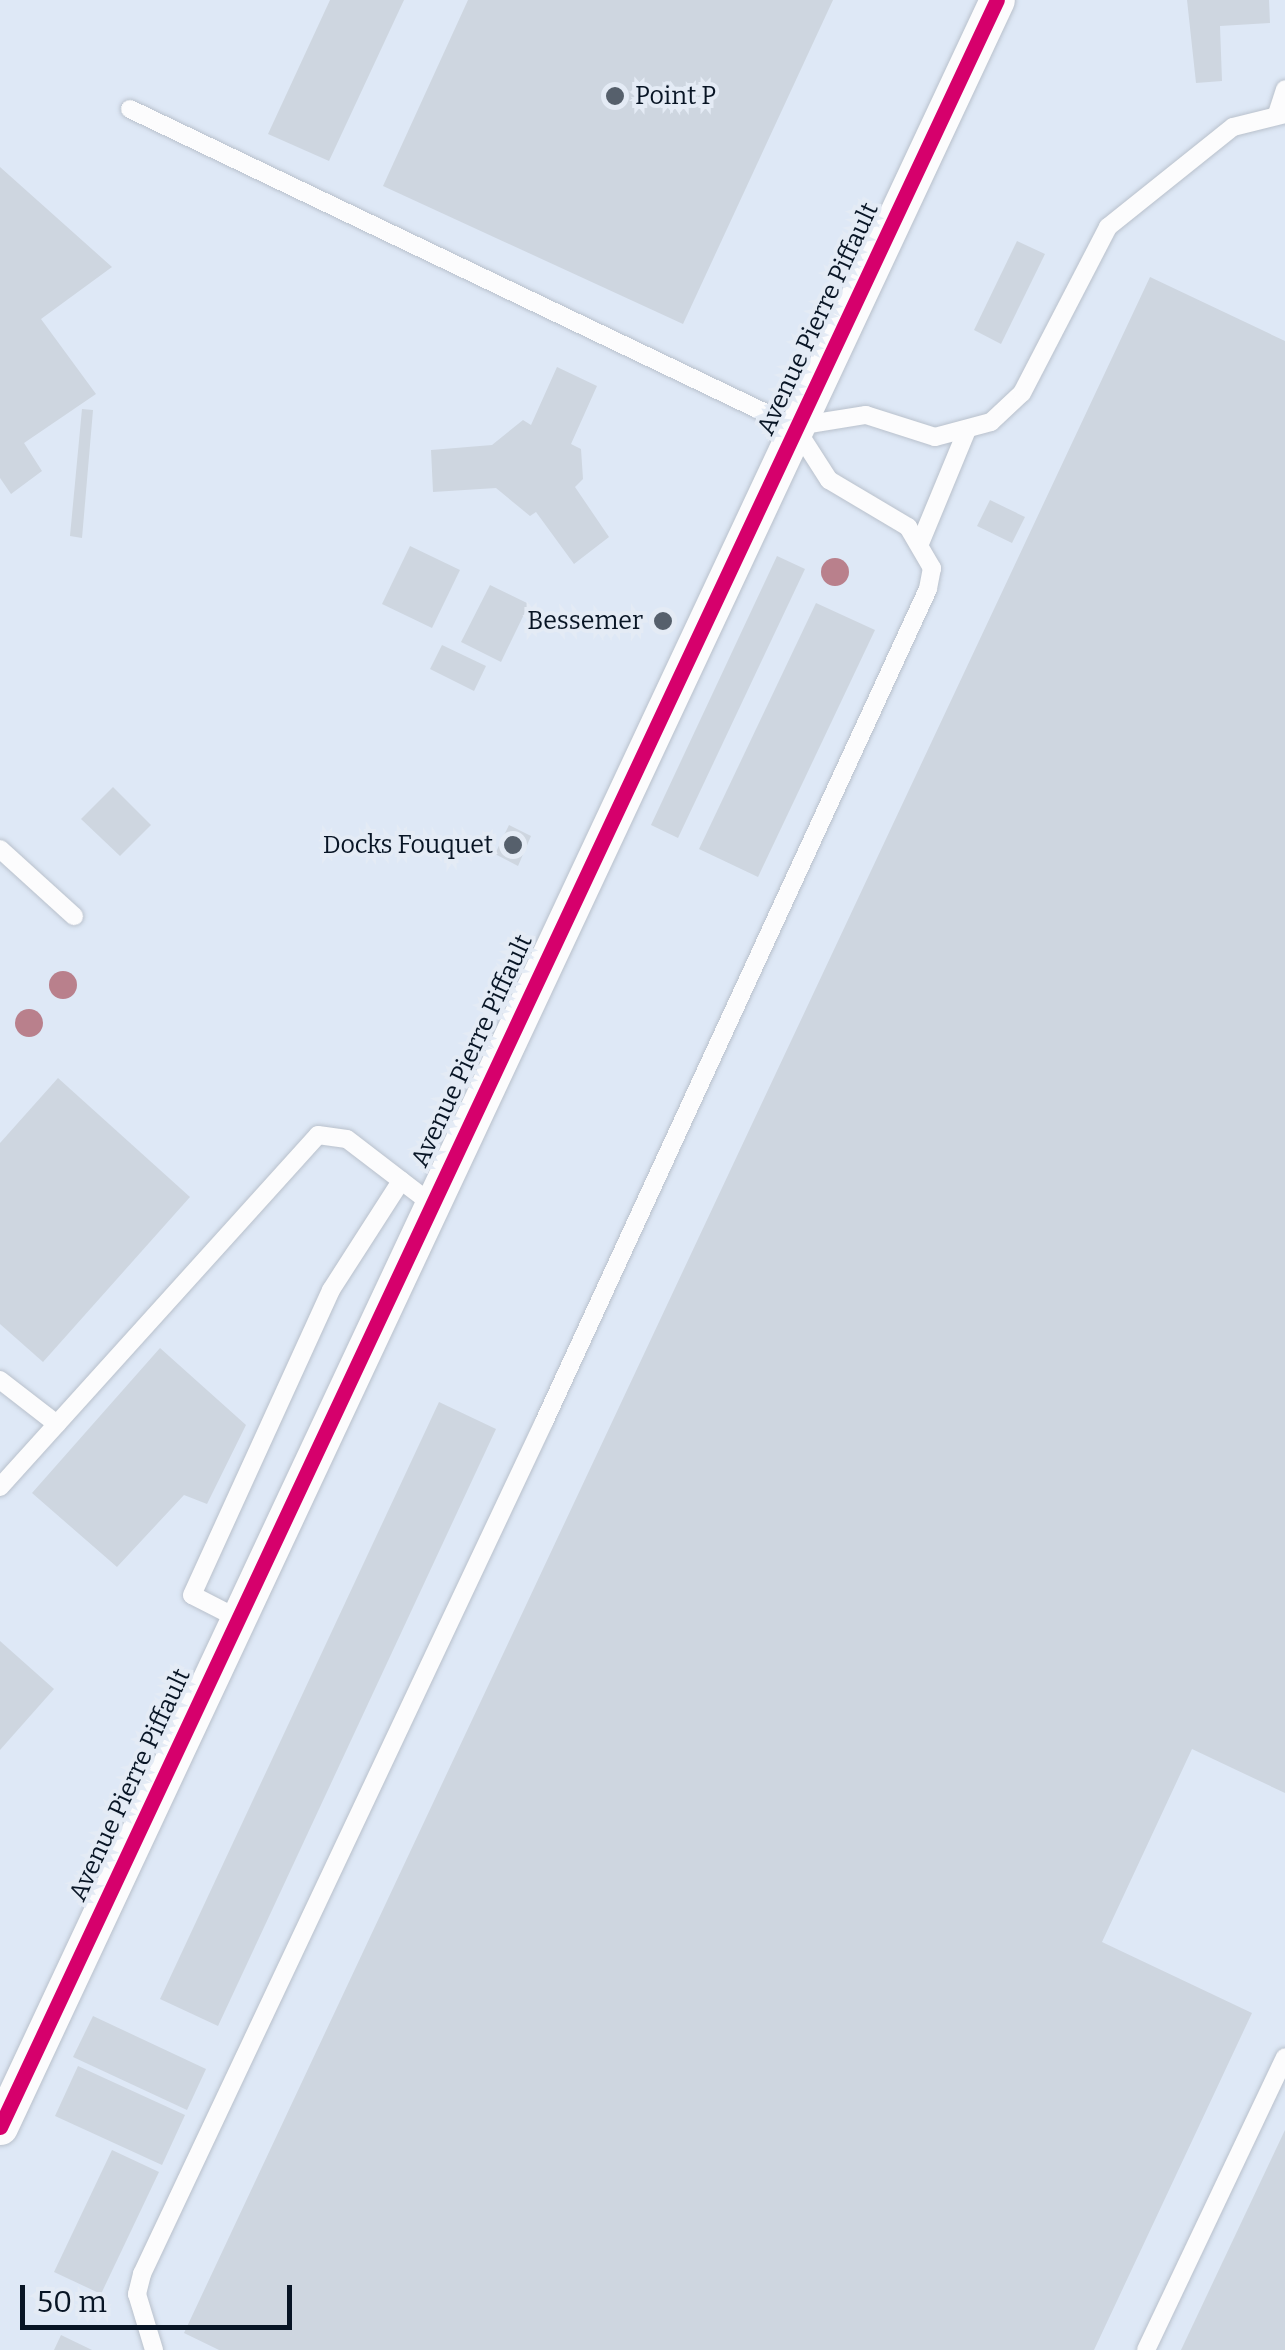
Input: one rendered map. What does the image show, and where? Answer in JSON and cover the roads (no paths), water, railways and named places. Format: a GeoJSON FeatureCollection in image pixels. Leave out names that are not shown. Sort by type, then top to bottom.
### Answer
{"type":"FeatureCollection","features":[{"type":"Feature","properties":{"kind":"street","name":"Avenue Pierre Piffault"},"geometry":{"type":"LineString","coordinates":[[4,2108],[235,1617],[415,1191],[795,427],[997,0]]}},
{"type":"Feature","properties":{"kind":"lane"},"geometry":{"type":"LineString","coordinates":[[795,427],[866,414],[936,436],[991,422],[1022,393],[1108,226],[1233,127],[1281,114],[1285,90]]}},
{"type":"Feature","properties":{"kind":"lane"},"geometry":{"type":"LineString","coordinates":[[130,109],[795,427],[829,480],[922,541],[932,568],[928,589],[142,2274],[137,2294],[154,2350]]}},
{"type":"Feature","properties":{"kind":"lane"},"geometry":{"type":"LineString","coordinates":[[922,541],[966,430]]}},
{"type":"Feature","properties":{"kind":"lane"},"geometry":{"type":"LineString","coordinates":[[0,849],[74,916]]}},
{"type":"Feature","properties":{"kind":"lane"},"geometry":{"type":"LineString","coordinates":[[0,1487],[318,1134],[348,1139],[415,1191],[331,1290],[192,1595],[235,1617]]}},
{"type":"Feature","properties":{"kind":"lane"},"geometry":{"type":"LineString","coordinates":[[0,1380],[56,1424]]}},
{"type":"Feature","properties":{"kind":"lane"},"geometry":{"type":"LineString","coordinates":[[1146,2350],[1285,2056]]}},
{"type":"Feature","properties":{"kind":"place","name":"Point P"},"geometry":{"type":"Point","coordinates":[615,96]}},
{"type":"Feature","properties":{"kind":"place","name":"Bessemer"},"geometry":{"type":"Point","coordinates":[663,621]}},
{"type":"Feature","properties":{"kind":"place","name":"Docks Fouquet"},"geometry":{"type":"Point","coordinates":[513,845]}}]}
